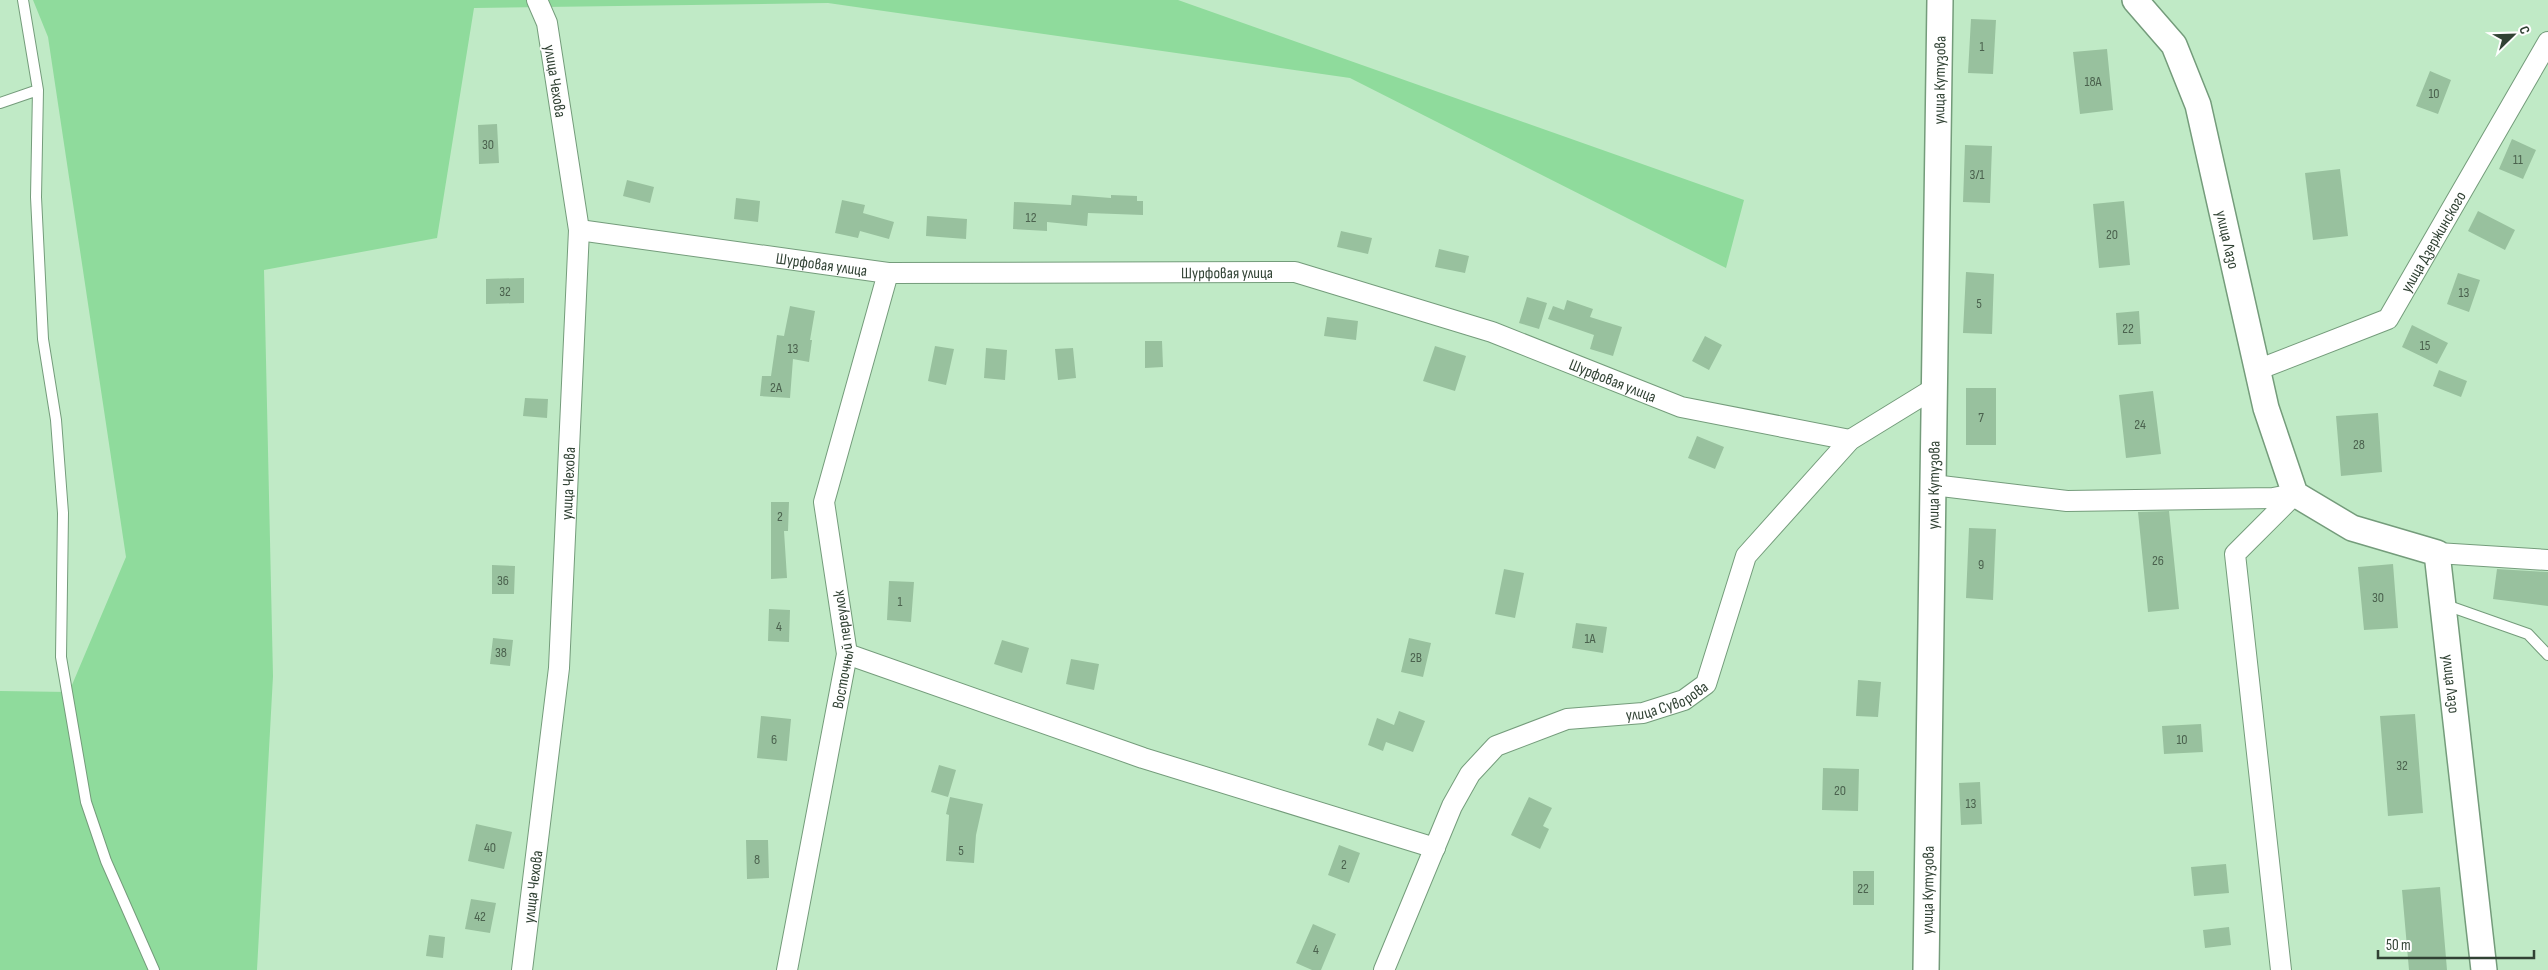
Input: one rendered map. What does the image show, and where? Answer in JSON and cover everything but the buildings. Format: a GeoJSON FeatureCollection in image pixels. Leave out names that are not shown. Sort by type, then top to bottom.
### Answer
{"type":"FeatureCollection","features":[{"type":"Feature","properties":{"kind":"street","name":"улица Чехова"},"geometry":{"type":"LineString","coordinates":[[522,970],[559,668],[579,230],[547,23],[537,0]]}},
{"type":"Feature","properties":{"kind":"street","name":"улица Кутузова"},"geometry":{"type":"LineString","coordinates":[[1926,970],[1940,0]]}},
{"type":"Feature","properties":{"kind":"street","name":"улица Лазо"},"geometry":{"type":"LineString","coordinates":[[2135,0],[2174,45],[2198,106],[2266,408],[2295,494]]}},
{"type":"Feature","properties":{"kind":"street","name":"улица Дзержинского"},"geometry":{"type":"LineString","coordinates":[[2258,370],[2388,320],[2548,42]]}},
{"type":"Feature","properties":{"kind":"street","name":"Шурфовая улица"},"geometry":{"type":"LineString","coordinates":[[579,230],[888,273],[1295,272],[1492,332],[1681,407],[1850,440]]}},
{"type":"Feature","properties":{"kind":"street","name":"Восточный переулок"},"geometry":{"type":"LineString","coordinates":[[787,970],[847,654],[824,502],[888,273]]}},
{"type":"Feature","properties":{"kind":"street","name":"улица Суворова"},"geometry":{"type":"LineString","coordinates":[[1384,970],[1452,806],[1470,774],[1496,746],[1567,719],[1643,713],[1684,700],[1706,684],[1746,556],[1850,440],[1934,389]]}},
{"type":"Feature","properties":{"kind":"street"},"geometry":{"type":"LineString","coordinates":[[1933,485],[2067,501],[2273,498],[2295,494],[2352,528],[2437,552],[2548,560]]}},
{"type":"Feature","properties":{"kind":"street"},"geometry":{"type":"LineString","coordinates":[[2281,970],[2235,554],[2295,494]]}},
{"type":"Feature","properties":{"kind":"street","name":"улица Лазо"},"geometry":{"type":"LineString","coordinates":[[2437,552],[2484,970]]}},
{"type":"Feature","properties":{"kind":"street"},"geometry":{"type":"LineString","coordinates":[[847,654],[1143,758],[1435,848]]}},
{"type":"Feature","properties":{"kind":"lane"},"geometry":{"type":"LineString","coordinates":[[23,0],[38,90],[36,198],[43,339],[56,420],[63,513],[62,657],[86,802],[106,861],[154,970]]}},
{"type":"Feature","properties":{"kind":"lane"},"geometry":{"type":"LineString","coordinates":[[0,103],[38,90]]}},
{"type":"Feature","properties":{"kind":"lane"},"geometry":{"type":"LineString","coordinates":[[2443,604],[2528,634],[2548,655]]}},
{"type":"Feature","properties":{"kind":"green space"},"geometry":{"type":"Polygon","coordinates":[[[33,0],[1178,0],[1744,200],[1726,268],[1350,78],[828,3],[474,8],[437,238],[264,270],[273,676],[257,970],[0,970],[0,691],[69,692],[126,557],[48,37],[33,0]]]}}]}
